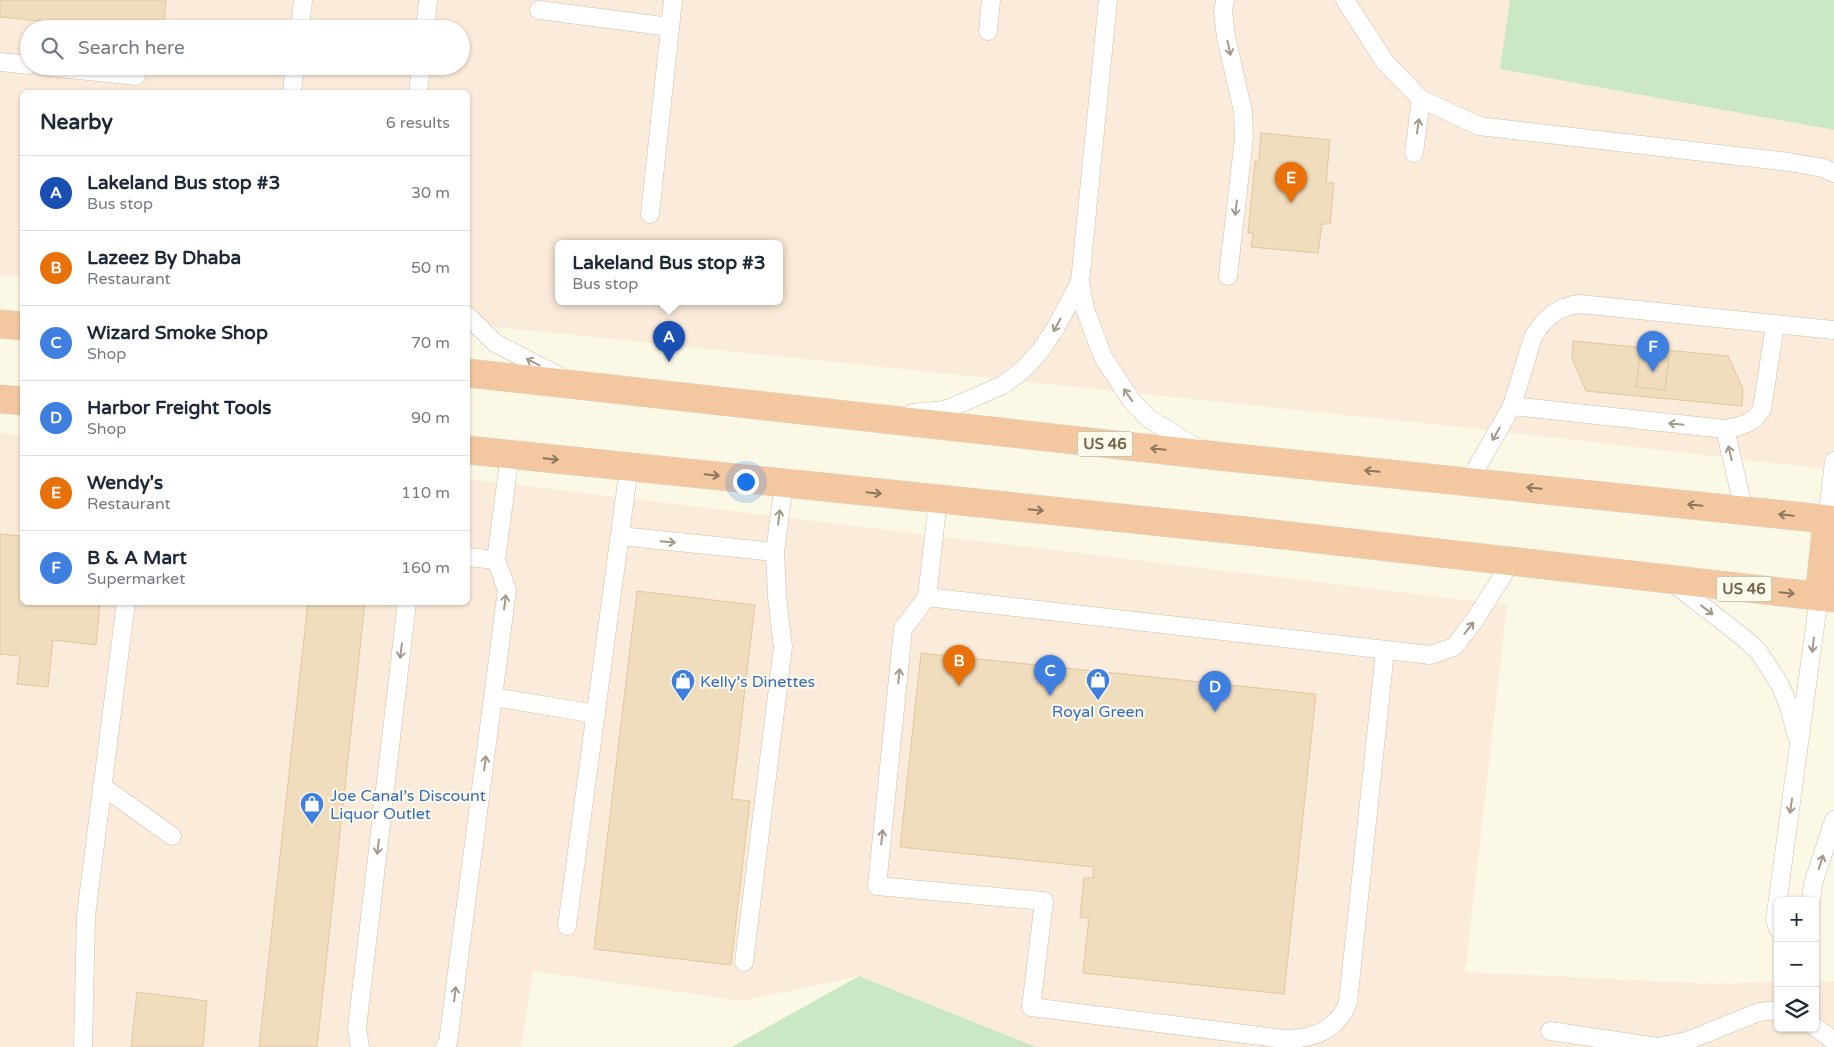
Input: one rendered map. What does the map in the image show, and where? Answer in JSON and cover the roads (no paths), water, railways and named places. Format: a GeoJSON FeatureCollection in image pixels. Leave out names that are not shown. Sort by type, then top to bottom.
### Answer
{"type":"FeatureCollection","features":[{"type":"Feature","properties":{"kind":"highway"},"geometry":{"type":"LineString","coordinates":[[0,324],[20,326]]}},
{"type":"Feature","properties":{"kind":"highway","name":"US 46"},"geometry":{"type":"LineString","coordinates":[[470,373],[1208,455],[1831,520]]}},
{"type":"Feature","properties":{"kind":"highway"},"geometry":{"type":"LineString","coordinates":[[0,398],[20,401]]}},
{"type":"Feature","properties":{"kind":"highway","name":"US 46"},"geometry":{"type":"LineString","coordinates":[[470,450],[1247,531],[1826,598]]}},
{"type":"Feature","properties":{"kind":"highway"},"geometry":{"type":"LineString","coordinates":[[1826,598],[1831,520]]}},
{"type":"Feature","properties":{"kind":"lane"},"geometry":{"type":"LineString","coordinates":[[301,20],[303,0]]}},
{"type":"Feature","properties":{"kind":"lane"},"geometry":{"type":"LineString","coordinates":[[426,20],[428,0]]}},
{"type":"Feature","properties":{"kind":"lane"},"geometry":{"type":"LineString","coordinates":[[650,214],[673,0]]}},
{"type":"Feature","properties":{"kind":"lane"},"geometry":{"type":"LineString","coordinates":[[988,31],[991,0]]}},
{"type":"Feature","properties":{"kind":"lane"},"geometry":{"type":"LineString","coordinates":[[1108,0],[1080,282],[1085,309],[1103,357],[1130,400],[1148,418],[1208,455]]}},
{"type":"Feature","properties":{"kind":"lane"},"geometry":{"type":"LineString","coordinates":[[1225,0],[1223,12],[1226,37],[1243,112],[1244,138],[1228,276]]}},
{"type":"Feature","properties":{"kind":"lane"},"geometry":{"type":"LineString","coordinates":[[1345,0],[1385,62],[1421,98],[1480,126],[1789,162],[1823,168],[1834,173]]}},
{"type":"Feature","properties":{"kind":"lane"},"geometry":{"type":"LineString","coordinates":[[539,10],[670,27]]}},
{"type":"Feature","properties":{"kind":"lane"},"geometry":{"type":"LineString","coordinates":[[0,62],[20,64]]}},
{"type":"Feature","properties":{"kind":"lane"},"geometry":{"type":"LineString","coordinates":[[126,75],[136,76]]}},
{"type":"Feature","properties":{"kind":"lane"},"geometry":{"type":"LineString","coordinates":[[292,90],[294,75]]}},
{"type":"Feature","properties":{"kind":"lane"},"geometry":{"type":"LineString","coordinates":[[418,90],[420,75]]}},
{"type":"Feature","properties":{"kind":"lane"},"geometry":{"type":"LineString","coordinates":[[1414,153],[1421,98]]}},
{"type":"Feature","properties":{"kind":"lane"},"geometry":{"type":"LineString","coordinates":[[868,418],[946,410],[1003,385],[1023,370],[1041,350],[1055,329],[1080,282]]}},
{"type":"Feature","properties":{"kind":"lane"},"geometry":{"type":"LineString","coordinates":[[1469,481],[1512,406],[1533,337],[1538,328],[1551,314],[1570,305],[1580,304],[1834,330]]}},
{"type":"Feature","properties":{"kind":"lane"},"geometry":{"type":"LineString","coordinates":[[470,318],[495,343],[577,385]]}},
{"type":"Feature","properties":{"kind":"lane"},"geometry":{"type":"LineString","coordinates":[[1512,406],[1724,429],[1749,423],[1755,419],[1762,409],[1775,325]]}},
{"type":"Feature","properties":{"kind":"lane"},"geometry":{"type":"LineString","coordinates":[[1724,429],[1744,510]]}},
{"type":"Feature","properties":{"kind":"lane"},"geometry":{"type":"LineString","coordinates":[[447,1044],[507,590],[496,560],[510,454]]}},
{"type":"Feature","properties":{"kind":"lane"},"geometry":{"type":"LineString","coordinates":[[1831,520],[1834,461]]}},
{"type":"Feature","properties":{"kind":"lane"},"geometry":{"type":"LineString","coordinates":[[567,926],[629,467]]}},
{"type":"Feature","properties":{"kind":"lane"},"geometry":{"type":"LineString","coordinates":[[744,962],[783,647],[777,597],[775,552],[784,483]]}},
{"type":"Feature","properties":{"kind":"lane"},"geometry":{"type":"LineString","coordinates":[[938,500],[927,597],[904,629],[878,886],[1044,901],[1031,1007],[1284,1039],[1299,1039],[1324,1031],[1339,1020],[1348,1002],[1385,651]]}},
{"type":"Feature","properties":{"kind":"lane"},"geometry":{"type":"LineString","coordinates":[[620,536],[775,552]]}},
{"type":"Feature","properties":{"kind":"lane"},"geometry":{"type":"LineString","coordinates":[[470,557],[496,560]]}},
{"type":"Feature","properties":{"kind":"lane"},"geometry":{"type":"LineString","coordinates":[[927,597],[1430,655],[1454,647],[1474,621],[1512,561]]}},
{"type":"Feature","properties":{"kind":"lane"},"geometry":{"type":"LineString","coordinates":[[1669,580],[1744,638],[1758,652],[1780,685],[1789,706],[1799,748]]}},
{"type":"Feature","properties":{"kind":"lane"},"geometry":{"type":"LineString","coordinates":[[1778,897],[1799,748],[1826,598]]}},
{"type":"Feature","properties":{"kind":"lane"},"geometry":{"type":"LineString","coordinates":[[83,1047],[86,915],[126,605]]}},
{"type":"Feature","properties":{"kind":"lane"},"geometry":{"type":"LineString","coordinates":[[360,1047],[357,1028],[407,605]]}},
{"type":"Feature","properties":{"kind":"lane"},"geometry":{"type":"LineString","coordinates":[[493,697],[596,714]]}},
{"type":"Feature","properties":{"kind":"lane"},"geometry":{"type":"LineString","coordinates":[[102,786],[172,836]]}},
{"type":"Feature","properties":{"kind":"lane"},"geometry":{"type":"LineString","coordinates":[[1811,897],[1813,884],[1834,823]]}},
{"type":"Feature","properties":{"kind":"lane"},"geometry":{"type":"LineString","coordinates":[[1550,1031],[1657,1047],[1687,1041],[1758,1012],[1774,1010]]}},
{"type":"Feature","properties":{"kind":"lane"},"geometry":{"type":"LineString","coordinates":[[1819,1030],[1834,1040]]}},
{"type":"Feature","properties":{"kind":"place","name":"Wendy's"},"geometry":{"type":"Point","coordinates":[1291,203]}},
{"type":"Feature","properties":{"kind":"place","name":"Lakeland Bus stop #3"},"geometry":{"type":"Point","coordinates":[669,362]}},
{"type":"Feature","properties":{"kind":"place","name":"B & A Mart"},"geometry":{"type":"Point","coordinates":[1653,372]}},
{"type":"Feature","properties":{"kind":"place","name":"Lazeez By Dhaba"},"geometry":{"type":"Point","coordinates":[959,686]}},
{"type":"Feature","properties":{"kind":"place","name":"Wizard Smoke Shop"},"geometry":{"type":"Point","coordinates":[1050,696]}},
{"type":"Feature","properties":{"kind":"place","name":"Royal Green"},"geometry":{"type":"Point","coordinates":[1098,701]}},
{"type":"Feature","properties":{"kind":"place","name":"Kelly’s Dinettes"},"geometry":{"type":"Point","coordinates":[683,702]}},
{"type":"Feature","properties":{"kind":"place","name":"Harbor Freight Tools"},"geometry":{"type":"Point","coordinates":[1215,712]}},
{"type":"Feature","properties":{"kind":"place","name":"Joe Canal’s Discount Liquor Outlet"},"geometry":{"type":"Point","coordinates":[312,825]}}]}
